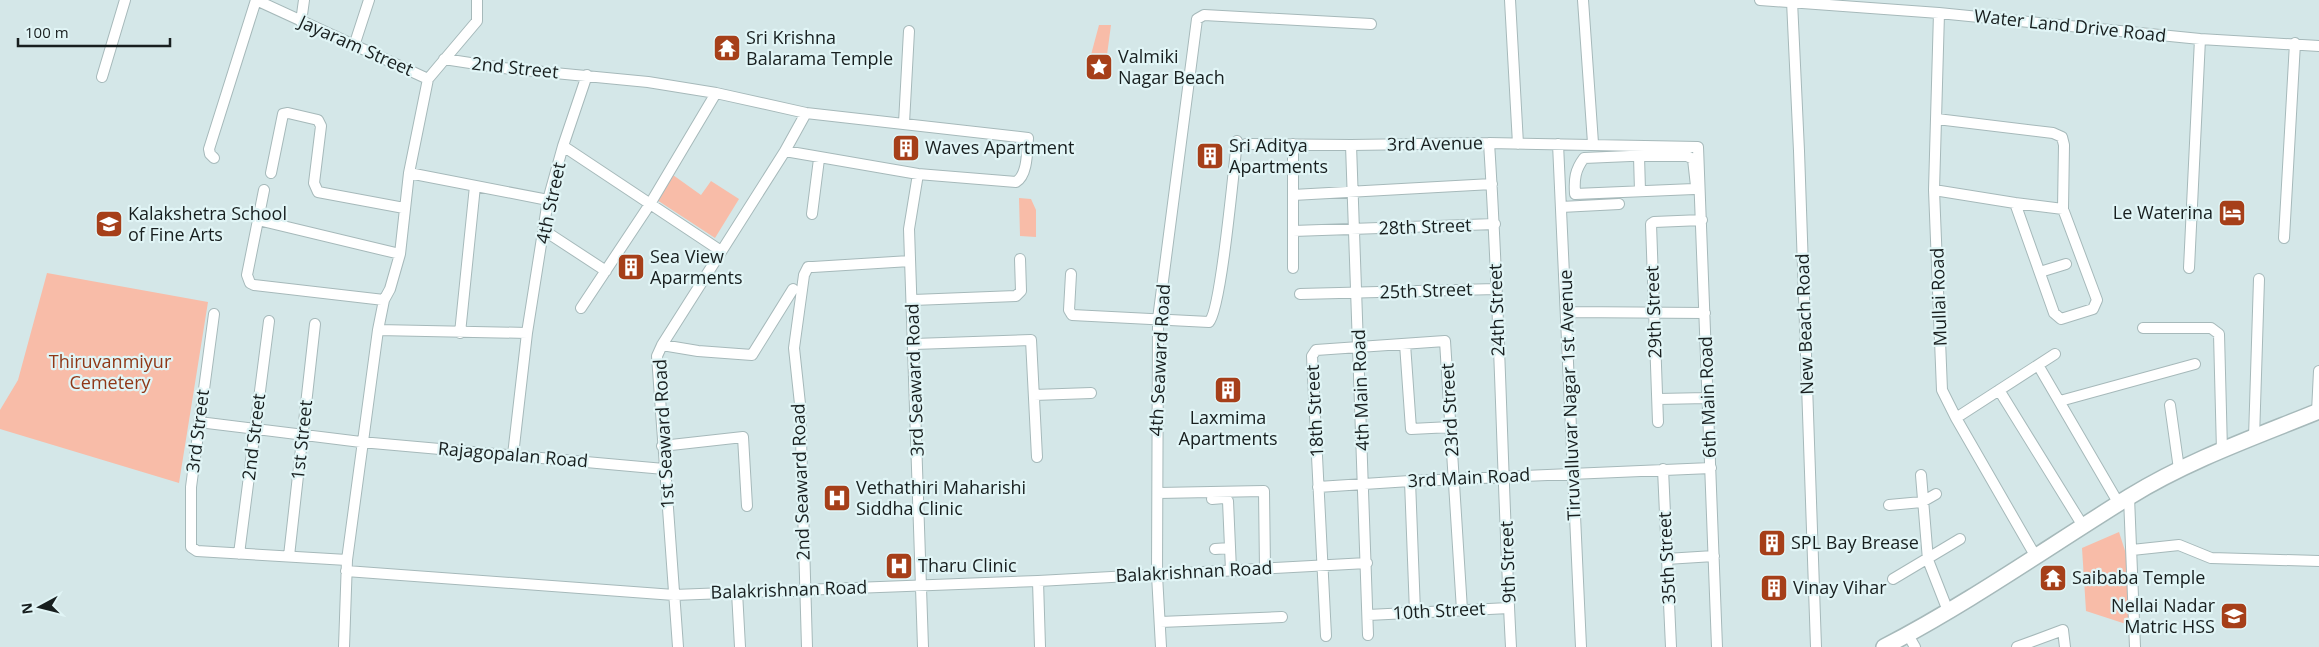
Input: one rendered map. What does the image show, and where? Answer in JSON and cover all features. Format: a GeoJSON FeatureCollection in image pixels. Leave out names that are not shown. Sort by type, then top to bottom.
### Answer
{"type":"FeatureCollection","features":[{"type":"Feature","properties":{"kind":"street"},"geometry":{"type":"LineString","coordinates":[[102,76],[126,0]]}},
{"type":"Feature","properties":{"kind":"street"},"geometry":{"type":"LineString","coordinates":[[214,158],[210,154],[209,149],[256,0]]}},
{"type":"Feature","properties":{"kind":"street","name":"Jayaram Street"},"geometry":{"type":"LineString","coordinates":[[256,0],[428,79]]}},
{"type":"Feature","properties":{"kind":"street"},"geometry":{"type":"LineString","coordinates":[[301,22],[304,0]]}},
{"type":"Feature","properties":{"kind":"street"},"geometry":{"type":"LineString","coordinates":[[354,46],[369,0]]}},
{"type":"Feature","properties":{"kind":"street"},"geometry":{"type":"LineString","coordinates":[[344,647],[346,571],[361,442],[384,300],[390,289],[400,254],[409,173],[428,79],[477,21],[477,0]]}},
{"type":"Feature","properties":{"kind":"street"},"geometry":{"type":"LineString","coordinates":[[1510,0],[1518,144]]}},
{"type":"Feature","properties":{"kind":"street"},"geometry":{"type":"LineString","coordinates":[[1583,0],[1590,143],[1588,158]]}},
{"type":"Feature","properties":{"kind":"street","name":"Water Land Drive Road"},"geometry":{"type":"LineString","coordinates":[[1760,0],[1939,13],[2200,39],[2295,43],[2319,46]]}},
{"type":"Feature","properties":{"kind":"street","name":"New Beach Road"},"geometry":{"type":"LineString","coordinates":[[1792,2],[1800,160],[1816,647]]}},
{"type":"Feature","properties":{"kind":"street","name":"Mullai Road"},"geometry":{"type":"LineString","coordinates":[[1939,13],[1934,190],[1942,390],[1956,418],[2036,557]]}},
{"type":"Feature","properties":{"kind":"street","name":"4th Seaward Road"},"geometry":{"type":"LineString","coordinates":[[1161,647],[1157,574],[1158,497],[1156,429],[1158,319],[1195,24],[1199,17],[1204,15],[1371,24]]}},
{"type":"Feature","properties":{"kind":"street"},"geometry":{"type":"LineString","coordinates":[[904,123],[909,31]]}},
{"type":"Feature","properties":{"kind":"street"},"geometry":{"type":"LineString","coordinates":[[2189,268],[2200,39]]}},
{"type":"Feature","properties":{"kind":"street"},"geometry":{"type":"LineString","coordinates":[[2284,238],[2295,43]]}},
{"type":"Feature","properties":{"kind":"street","name":"2nd Street"},"geometry":{"type":"LineString","coordinates":[[444,59],[503,68],[648,82],[716,93],[806,113],[1028,138],[1022,177],[1016,182],[918,174]]}},
{"type":"Feature","properties":{"kind":"street","name":"4th Street"},"geometry":{"type":"LineString","coordinates":[[513,455],[527,333],[548,200],[563,146],[587,75]]}},
{"type":"Feature","properties":{"kind":"street"},"geometry":{"type":"LineString","coordinates":[[581,308],[650,204],[716,93]]}},
{"type":"Feature","properties":{"kind":"street"},"geometry":{"type":"LineString","coordinates":[[271,173],[283,114],[288,113],[318,120],[321,126],[314,183],[318,192],[404,208]]}},
{"type":"Feature","properties":{"kind":"street","name":"1st Seaward Road"},"geometry":{"type":"LineString","coordinates":[[678,647],[657,356],[662,345],[785,151],[806,113]]}},
{"type":"Feature","properties":{"kind":"street"},"geometry":{"type":"LineString","coordinates":[[1936,119],[2059,135],[2064,145],[2063,209],[2097,300],[2095,307],[2058,319],[2054,313],[2015,203]]}},
{"type":"Feature","properties":{"kind":"street","name":"3rd Avenue"},"geometry":{"type":"LineString","coordinates":[[1158,319],[1209,322],[1214,316],[1241,142],[1351,145],[1558,144]]}},
{"type":"Feature","properties":{"kind":"street","name":"24th Street"},"geometry":{"type":"LineString","coordinates":[[1489,143],[1495,224],[1496,289],[1505,477]]}},
{"type":"Feature","properties":{"kind":"street"},"geometry":{"type":"LineString","coordinates":[[1293,144],[1294,268]]}},
{"type":"Feature","properties":{"kind":"street"},"geometry":{"type":"LineString","coordinates":[[1558,144],[1625,145],[1634,156],[1640,191]]}},
{"type":"Feature","properties":{"kind":"street","name":"Tiruvalluvar Nagar 1st Avenue"},"geometry":{"type":"LineString","coordinates":[[1558,144],[1581,647]]}},
{"type":"Feature","properties":{"kind":"street","name":"4th Main Road"},"geometry":{"type":"LineString","coordinates":[[1351,145],[1368,635]]}},
{"type":"Feature","properties":{"kind":"street","name":"6th Main Road"},"geometry":{"type":"LineString","coordinates":[[1625,145],[1698,147],[1705,312],[1706,398],[1711,468],[1717,647]]}},
{"type":"Feature","properties":{"kind":"street"},"geometry":{"type":"LineString","coordinates":[[563,146],[721,251]]}},
{"type":"Feature","properties":{"kind":"street"},"geometry":{"type":"LineString","coordinates":[[785,151],[819,159],[918,174]]}},
{"type":"Feature","properties":{"kind":"street"},"geometry":{"type":"LineString","coordinates":[[1688,156],[1693,159],[1696,186],[1694,189],[1575,194],[1574,179],[1577,168],[1584,158],[1588,158],[1688,156]]}},
{"type":"Feature","properties":{"kind":"street"},"geometry":{"type":"LineString","coordinates":[[812,214],[819,159]]}},
{"type":"Feature","properties":{"kind":"street"},"geometry":{"type":"LineString","coordinates":[[409,173],[548,200]]}},
{"type":"Feature","properties":{"kind":"street","name":"3rd Seaward Road"},"geometry":{"type":"LineString","coordinates":[[918,174],[909,229],[913,300],[923,647]]}},
{"type":"Feature","properties":{"kind":"street"},"geometry":{"type":"LineString","coordinates":[[1293,195],[1492,184]]}},
{"type":"Feature","properties":{"kind":"street"},"geometry":{"type":"LineString","coordinates":[[460,333],[475,186]]}},
{"type":"Feature","properties":{"kind":"street"},"geometry":{"type":"LineString","coordinates":[[264,190],[247,275],[250,283],[384,300]]}},
{"type":"Feature","properties":{"kind":"street"},"geometry":{"type":"LineString","coordinates":[[1934,190],[2063,209]]}},
{"type":"Feature","properties":{"kind":"street"},"geometry":{"type":"LineString","coordinates":[[1561,207],[1619,204]]}},
{"type":"Feature","properties":{"kind":"street"},"geometry":{"type":"LineString","coordinates":[[258,220],[400,254]]}},
{"type":"Feature","properties":{"kind":"street","name":"29th Street"},"geometry":{"type":"LineString","coordinates":[[1658,422],[1651,224],[1654,222],[1702,220]]}},
{"type":"Feature","properties":{"kind":"street","name":"28th Street"},"geometry":{"type":"LineString","coordinates":[[1293,231],[1495,224]]}},
{"type":"Feature","properties":{"kind":"street"},"geometry":{"type":"LineString","coordinates":[[551,235],[606,271]]}},
{"type":"Feature","properties":{"kind":"street"},"geometry":{"type":"LineString","coordinates":[[913,300],[1018,296],[1021,291],[1020,259]]}},
{"type":"Feature","properties":{"kind":"street","name":"2nd Seaward Road"},"geometry":{"type":"LineString","coordinates":[[807,647],[800,404],[794,348],[804,275],[808,268],[910,261]]}},
{"type":"Feature","properties":{"kind":"street"},"geometry":{"type":"LineString","coordinates":[[2040,272],[2066,264]]}},
{"type":"Feature","properties":{"kind":"street"},"geometry":{"type":"LineString","coordinates":[[1071,274],[1070,314],[1158,319]]}},
{"type":"Feature","properties":{"kind":"street"},"geometry":{"type":"LineString","coordinates":[[2254,438],[2259,279]]}},
{"type":"Feature","properties":{"kind":"street"},"geometry":{"type":"LineString","coordinates":[[662,345],[698,351],[752,355],[793,289]]}},
{"type":"Feature","properties":{"kind":"street","name":"25th Street"},"geometry":{"type":"LineString","coordinates":[[1300,294],[1496,289]]}},
{"type":"Feature","properties":{"kind":"street"},"geometry":{"type":"LineString","coordinates":[[1567,312],[1705,312]]}},
{"type":"Feature","properties":{"kind":"street","name":"3rd Street"},"geometry":{"type":"LineString","coordinates":[[214,314],[191,486],[190,544],[197,551],[239,554]]}},
{"type":"Feature","properties":{"kind":"street","name":"2nd Street"},"geometry":{"type":"LineString","coordinates":[[239,554],[269,321]]}},
{"type":"Feature","properties":{"kind":"street","name":"1st Street"},"geometry":{"type":"LineString","coordinates":[[289,556],[315,324]]}},
{"type":"Feature","properties":{"kind":"street"},"geometry":{"type":"LineString","coordinates":[[2143,328],[2211,328],[2219,334],[2222,451]]}},
{"type":"Feature","properties":{"kind":"street"},"geometry":{"type":"LineString","coordinates":[[378,330],[527,333]]}},
{"type":"Feature","properties":{"kind":"street"},"geometry":{"type":"LineString","coordinates":[[914,344],[1029,339],[1032,344],[1036,457]]}},
{"type":"Feature","properties":{"kind":"street","name":"23rd Street"},"geometry":{"type":"LineString","coordinates":[[1405,344],[1445,341],[1462,610]]}},
{"type":"Feature","properties":{"kind":"street"},"geometry":{"type":"LineString","coordinates":[[1359,347],[1405,344],[1412,429],[1451,427]]}},
{"type":"Feature","properties":{"kind":"street","name":"18th Street"},"geometry":{"type":"LineString","coordinates":[[1318,487],[1312,353],[1316,350],[1359,347]]}},
{"type":"Feature","properties":{"kind":"street"},"geometry":{"type":"LineString","coordinates":[[1956,418],[2055,354]]}},
{"type":"Feature","properties":{"kind":"street"},"geometry":{"type":"LineString","coordinates":[[2060,401],[2195,364]]}},
{"type":"Feature","properties":{"kind":"street"},"geometry":{"type":"LineString","coordinates":[[2038,365],[2124,500],[2132,550],[2135,647]]}},
{"type":"Feature","properties":{"kind":"street"},"geometry":{"type":"LineString","coordinates":[[1884,647],[1911,641],[1948,611],[2124,500],[2179,470],[2318,411],[2319,371]]}},
{"type":"Feature","properties":{"kind":"street"},"geometry":{"type":"LineString","coordinates":[[1999,390],[2083,526]]}},
{"type":"Feature","properties":{"kind":"street"},"geometry":{"type":"LineString","coordinates":[[1034,395],[1090,393]]}},
{"type":"Feature","properties":{"kind":"street"},"geometry":{"type":"LineString","coordinates":[[1658,399],[1706,398]]}},
{"type":"Feature","properties":{"kind":"street"},"geometry":{"type":"LineString","coordinates":[[2170,405],[2179,470]]}},
{"type":"Feature","properties":{"kind":"street","name":"Rajagopalan Road"},"geometry":{"type":"LineString","coordinates":[[199,422],[361,442],[664,469]]}},
{"type":"Feature","properties":{"kind":"street"},"geometry":{"type":"LineString","coordinates":[[662,446],[743,437],[746,506]]}},
{"type":"Feature","properties":{"kind":"street","name":"3rd Main Road"},"geometry":{"type":"LineString","coordinates":[[1318,487],[1574,473],[1711,468]]}},
{"type":"Feature","properties":{"kind":"street","name":"35th Street"},"geometry":{"type":"LineString","coordinates":[[1663,469],[1671,647]]}},
{"type":"Feature","properties":{"kind":"street"},"geometry":{"type":"LineString","coordinates":[[1921,475],[1928,560],[1948,611]]}},
{"type":"Feature","properties":{"kind":"street","name":"9th Street"},"geometry":{"type":"LineString","coordinates":[[1505,477],[1511,647]]}},
{"type":"Feature","properties":{"kind":"street"},"geometry":{"type":"LineString","coordinates":[[1410,481],[1415,612]]}},
{"type":"Feature","properties":{"kind":"street"},"geometry":{"type":"LineString","coordinates":[[1318,487],[1326,636]]}},
{"type":"Feature","properties":{"kind":"street"},"geometry":{"type":"LineString","coordinates":[[1158,497],[1264,491],[1265,569]]}},
{"type":"Feature","properties":{"kind":"street"},"geometry":{"type":"LineString","coordinates":[[1889,505],[1922,502],[1936,494]]}},
{"type":"Feature","properties":{"kind":"street"},"geometry":{"type":"LineString","coordinates":[[1158,497],[1227,500],[1231,570]]}},
{"type":"Feature","properties":{"kind":"street"},"geometry":{"type":"LineString","coordinates":[[1893,579],[1928,560],[1960,539]]}},
{"type":"Feature","properties":{"kind":"street"},"geometry":{"type":"LineString","coordinates":[[2132,550],[2179,545],[2211,558],[2319,561]]}},
{"type":"Feature","properties":{"kind":"street"},"geometry":{"type":"LineString","coordinates":[[1215,549],[1230,548]]}},
{"type":"Feature","properties":{"kind":"street"},"geometry":{"type":"LineString","coordinates":[[239,554],[347,560]]}},
{"type":"Feature","properties":{"kind":"street"},"geometry":{"type":"LineString","coordinates":[[1666,559],[1714,556]]}},
{"type":"Feature","properties":{"kind":"street","name":"Balakrishnan Road"},"geometry":{"type":"LineString","coordinates":[[346,571],[674,595],[1038,581],[1367,563]]}},
{"type":"Feature","properties":{"kind":"street"},"geometry":{"type":"LineString","coordinates":[[1038,581],[1040,647]]}},
{"type":"Feature","properties":{"kind":"street"},"geometry":{"type":"LineString","coordinates":[[738,592],[740,647]]}},
{"type":"Feature","properties":{"kind":"street","name":"10th Street"},"geometry":{"type":"LineString","coordinates":[[1368,615],[1509,608]]}},
{"type":"Feature","properties":{"kind":"street"},"geometry":{"type":"LineString","coordinates":[[1160,622],[1282,618]]}},
{"type":"Feature","properties":{"kind":"street"},"geometry":{"type":"LineString","coordinates":[[2017,647],[2063,630],[2065,647]]}},
{"type":"Feature","properties":{"kind":"green space"},"geometry":{"type":"Polygon","coordinates":[[[1099,25],[1111,25],[1105,70],[1088,66],[1099,25]]]}},
{"type":"Feature","properties":{"kind":"green space"},"geometry":{"type":"Polygon","coordinates":[[[673,175],[701,195],[711,181],[739,199],[715,238],[657,200],[673,175]]]}},
{"type":"Feature","properties":{"kind":"green space"},"geometry":{"type":"Polygon","coordinates":[[[1019,198],[1031,199],[1036,210],[1036,237],[1020,236],[1019,198]]]}},
{"type":"Feature","properties":{"kind":"green space","name":"Thiruvanmiyur Cemetery"},"geometry":{"type":"Polygon","coordinates":[[[47,273],[208,302],[179,483],[0,429],[0,410],[18,380],[47,273]]]}},
{"type":"Feature","properties":{"kind":"green space"},"geometry":{"type":"Polygon","coordinates":[[[2119,532],[2127,557],[2129,625],[2086,611],[2082,548],[2119,532]]]}},
{"type":"Feature","properties":{"kind":"place","name":"Sri Krishna Balarama Temple"},"geometry":{"type":"Point","coordinates":[727,48]}},
{"type":"Feature","properties":{"kind":"place","name":"Valmiki Nagar Beach"},"geometry":{"type":"Point","coordinates":[1099,67]}},
{"type":"Feature","properties":{"kind":"place","name":"Waves Apartment"},"geometry":{"type":"Point","coordinates":[906,148]}},
{"type":"Feature","properties":{"kind":"place","name":"Sri Aditya Apartments"},"geometry":{"type":"Point","coordinates":[1210,156]}},
{"type":"Feature","properties":{"kind":"place","name":"Le Waterina"},"geometry":{"type":"Point","coordinates":[2232,213]}},
{"type":"Feature","properties":{"kind":"place","name":"Kalakshetra School of Fine Arts"},"geometry":{"type":"Point","coordinates":[109,224]}},
{"type":"Feature","properties":{"kind":"place","name":"Sea View Aparments"},"geometry":{"type":"Point","coordinates":[631,267]}},
{"type":"Feature","properties":{"kind":"place","name":"Laxmima Apartments"},"geometry":{"type":"Point","coordinates":[1228,390]}},
{"type":"Feature","properties":{"kind":"place","name":"Vethathiri Maharishi Siddha Clinic"},"geometry":{"type":"Point","coordinates":[837,498]}},
{"type":"Feature","properties":{"kind":"place","name":"SPL Bay Brease"},"geometry":{"type":"Point","coordinates":[1772,543]}},
{"type":"Feature","properties":{"kind":"place","name":"Tharu Clinic"},"geometry":{"type":"Point","coordinates":[899,566]}},
{"type":"Feature","properties":{"kind":"place","name":"Saibaba Temple"},"geometry":{"type":"Point","coordinates":[2053,578]}},
{"type":"Feature","properties":{"kind":"place","name":"Vinay Vihar"},"geometry":{"type":"Point","coordinates":[1774,588]}},
{"type":"Feature","properties":{"kind":"place","name":"Nellai Nadar Matric HSS"},"geometry":{"type":"Point","coordinates":[2234,616]}}]}
